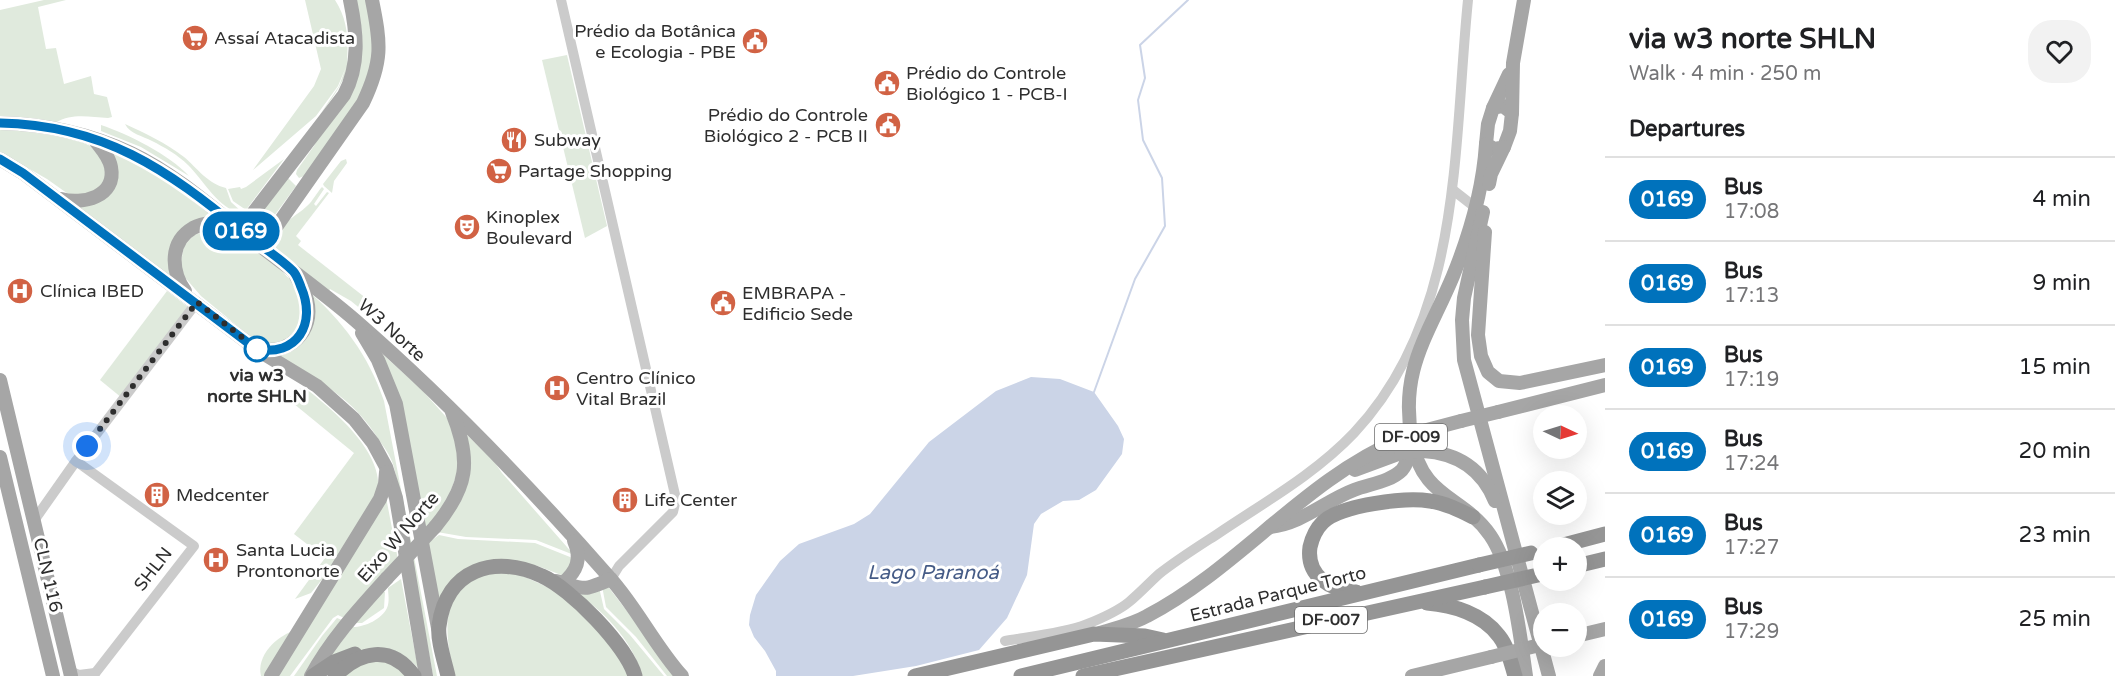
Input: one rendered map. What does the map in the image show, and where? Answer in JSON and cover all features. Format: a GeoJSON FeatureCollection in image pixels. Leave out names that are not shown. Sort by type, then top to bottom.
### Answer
{"type":"FeatureCollection","features":[{"type":"Feature","properties":{"kind":"highway"},"geometry":{"type":"LineString","coordinates":[[1368,592],[1340,590],[1323,582],[1316,575],[1309,553],[1316,530],[1324,521],[1343,512],[1359,508],[1417,500],[1443,504],[1473,517]]}},
{"type":"Feature","properties":{"kind":"highway"},"geometry":{"type":"LineString","coordinates":[[1587,539],[1605,534]]}},
{"type":"Feature","properties":{"kind":"highway","name":"Estrada Parque Torto"},"geometry":{"type":"LineString","coordinates":[[1021,676],[1533,552]]}},
{"type":"Feature","properties":{"kind":"highway"},"geometry":{"type":"LineString","coordinates":[[1587,563],[1605,559]]}},
{"type":"Feature","properties":{"kind":"highway"},"geometry":{"type":"LineString","coordinates":[[448,676],[438,628],[448,598],[459,582],[472,572],[485,567],[505,566],[525,570],[556,581],[608,632],[625,654],[635,676]]}},
{"type":"Feature","properties":{"kind":"highway","name":"Estrada Parque Torto"},"geometry":{"type":"LineString","coordinates":[[1083,676],[1533,577]]}},
{"type":"Feature","properties":{"kind":"highway"},"geometry":{"type":"LineString","coordinates":[[1415,602],[1455,608],[1481,619],[1500,636],[1515,676]]}},
{"type":"Feature","properties":{"kind":"highway"},"geometry":{"type":"LineString","coordinates":[[915,676],[1094,634],[1146,636],[1169,641]]}},
{"type":"Feature","properties":{"kind":"highway"},"geometry":{"type":"LineString","coordinates":[[312,676],[334,662],[366,652],[399,660],[414,676]]}},
{"type":"Feature","properties":{"kind":"highway"},"geometry":{"type":"LineString","coordinates":[[335,676],[360,658],[378,654]]}},
{"type":"Feature","properties":{"kind":"main road"},"geometry":{"type":"LineString","coordinates":[[193,299],[178,282],[175,271],[174,256],[180,240],[195,227],[210,223],[236,226],[290,166],[350,84],[356,60],[356,46],[350,0]]}},
{"type":"Feature","properties":{"kind":"main road"},"geometry":{"type":"LineString","coordinates":[[262,247],[363,103],[377,70],[378,30],[372,0]]}},
{"type":"Feature","properties":{"kind":"main road","name":"DF-009"},"geometry":{"type":"LineString","coordinates":[[1524,0],[1513,63],[1510,131],[1491,174],[1454,275],[1417,354],[1408,392],[1409,441],[1422,471],[1440,493],[1473,517],[1491,536],[1504,566],[1518,626],[1526,676]]}},
{"type":"Feature","properties":{"kind":"main road","name":"DF-009"},"geometry":{"type":"LineString","coordinates":[[1513,63],[1488,124],[1481,203],[1461,320],[1462,340],[1467,370],[1550,676]]}},
{"type":"Feature","properties":{"kind":"main road"},"geometry":{"type":"LineString","coordinates":[[1493,108],[1503,106],[1512,113]]}},
{"type":"Feature","properties":{"kind":"main road","name":"W3 Norte"},"geometry":{"type":"LineString","coordinates":[[0,123],[56,128],[93,137],[151,164],[193,191],[356,321],[517,474],[607,575],[682,676]]}},
{"type":"Feature","properties":{"kind":"main road"},"geometry":{"type":"LineString","coordinates":[[56,198],[84,202],[98,197],[109,185],[112,168],[108,157],[93,137]]}},
{"type":"Feature","properties":{"kind":"main road"},"geometry":{"type":"LineString","coordinates":[[1486,144],[1494,149],[1504,147]]}},
{"type":"Feature","properties":{"kind":"main road"},"geometry":{"type":"LineString","coordinates":[[0,159],[23,173],[193,299],[256,349],[317,386],[354,419],[373,442],[386,467],[396,498],[426,676]]}},
{"type":"Feature","properties":{"kind":"main road"},"geometry":{"type":"LineString","coordinates":[[290,166],[293,177],[308,182]]}},
{"type":"Feature","properties":{"kind":"main road"},"geometry":{"type":"LineString","coordinates":[[1481,203],[1478,335],[1480,356],[1488,372],[1499,381],[1520,383],[1605,365]]}},
{"type":"Feature","properties":{"kind":"main road"},"geometry":{"type":"LineString","coordinates":[[256,349],[274,351],[285,348],[296,341],[304,327],[308,312],[307,300],[295,273]]}},
{"type":"Feature","properties":{"kind":"main road"},"geometry":{"type":"LineString","coordinates":[[356,321],[378,360],[396,404],[438,628]]}},
{"type":"Feature","properties":{"kind":"main road","name":"SHLN"},"geometry":{"type":"LineString","coordinates":[[0,385],[60,638],[71,674]]}},
{"type":"Feature","properties":{"kind":"main road"},"geometry":{"type":"LineString","coordinates":[[1094,634],[1145,618],[1166,606],[1198,584],[1335,476],[1375,450],[1409,441],[1461,422],[1605,385]]}},
{"type":"Feature","properties":{"kind":"main road","name":"Eixo W Norte"},"geometry":{"type":"LineString","coordinates":[[312,676],[330,644],[347,621],[435,527],[455,499],[462,482],[465,465],[460,434],[450,408]]}},
{"type":"Feature","properties":{"kind":"main road"},"geometry":{"type":"LineString","coordinates":[[1409,441],[1423,451],[1444,453],[1475,470],[1491,490],[1513,541]]}},
{"type":"Feature","properties":{"kind":"main road"},"geometry":{"type":"LineString","coordinates":[[1269,527],[1292,523],[1341,495],[1395,476],[1405,465],[1409,441]]}},
{"type":"Feature","properties":{"kind":"main road","name":"CLN 116"},"geometry":{"type":"LineString","coordinates":[[0,457],[53,676]]}},
{"type":"Feature","properties":{"kind":"main road","name":"Eixo W Norte"},"geometry":{"type":"LineString","coordinates":[[272,676],[380,499],[385,484],[386,467]]}},
{"type":"Feature","properties":{"kind":"main road"},"geometry":{"type":"LineString","coordinates":[[556,581],[576,570],[579,552],[572,537]]}},
{"type":"Feature","properties":{"kind":"main road"},"geometry":{"type":"LineString","coordinates":[[556,581],[578,589],[585,589],[607,575]]}},
{"type":"Feature","properties":{"kind":"main road"},"geometry":{"type":"LineString","coordinates":[[41,625],[50,626],[57,622]]}},
{"type":"Feature","properties":{"kind":"main road"},"geometry":{"type":"LineString","coordinates":[[1587,633],[1605,629]]}},
{"type":"Feature","properties":{"kind":"main road"},"geometry":{"type":"LineString","coordinates":[[44,641],[54,636],[60,638]]}},
{"type":"Feature","properties":{"kind":"main road"},"geometry":{"type":"LineString","coordinates":[[1412,676],[1533,647]]}},
{"type":"Feature","properties":{"kind":"main road"},"geometry":{"type":"LineString","coordinates":[[1599,676],[1605,666]]}},
{"type":"Feature","properties":{"kind":"street"},"geometry":{"type":"LineString","coordinates":[[561,0],[676,499],[673,512],[607,575]]}},
{"type":"Feature","properties":{"kind":"street"},"geometry":{"type":"LineString","coordinates":[[1005,641],[1084,626],[1123,607],[1161,573],[1220,531],[1267,503],[1316,466],[1352,435],[1373,411],[1395,380],[1428,304],[1439,268],[1453,190],[1468,0]]}},
{"type":"Feature","properties":{"kind":"street"},"geometry":{"type":"LineString","coordinates":[[1453,190],[1481,203]]}},
{"type":"Feature","properties":{"kind":"street"},"geometry":{"type":"LineString","coordinates":[[33,522],[193,299]]}},
{"type":"Feature","properties":{"kind":"street"},"geometry":{"type":"LineString","coordinates":[[1395,380],[1412,371]]}},
{"type":"Feature","properties":{"kind":"street","name":"SHLN"},"geometry":{"type":"LineString","coordinates":[[71,674],[94,674],[194,546],[76,461]]}},
{"type":"Feature","properties":{"kind":"street"},"geometry":{"type":"LineString","coordinates":[[28,500],[35,506],[49,500]]}},
{"type":"Feature","properties":{"kind":"shaded area"},"geometry":{"type":"Polygon","coordinates":[[[44,0],[66,0],[38,7],[46,49],[56,48],[64,84],[91,76],[94,94],[107,97],[112,117],[75,117],[57,122],[0,117],[0,10],[44,0]]]}},
{"type":"Feature","properties":{"kind":"shaded area"},"geometry":{"type":"Polygon","coordinates":[[[305,0],[335,0],[340,8],[347,40],[347,65],[350,41],[347,21],[351,34],[352,47],[347,72],[335,94],[319,116],[339,86],[346,67],[338,86],[316,116],[253,170],[314,86],[321,69],[305,0]]]}},
{"type":"Feature","properties":{"kind":"shaded area"},"geometry":{"type":"Polygon","coordinates":[[[355,0],[367,0],[374,54],[361,97],[304,176],[299,178],[296,174],[297,170],[314,146],[362,50],[361,26],[355,0]]]}},
{"type":"Feature","properties":{"kind":"shaded area"},"geometry":{"type":"Polygon","coordinates":[[[567,55],[607,226],[585,238],[542,60],[567,55]]]}},
{"type":"Feature","properties":{"kind":"shaded area"},"geometry":{"type":"Polygon","coordinates":[[[125,124],[170,147],[208,179],[226,188],[231,202],[242,212],[234,211],[220,201],[180,158],[133,132],[125,124]]]}},
{"type":"Feature","properties":{"kind":"shaded area"},"geometry":{"type":"Polygon","coordinates":[[[101,125],[148,146],[171,160],[189,176],[141,147],[101,131],[101,125]]]}},
{"type":"Feature","properties":{"kind":"shaded area"},"geometry":{"type":"Polygon","coordinates":[[[0,128],[72,138],[100,150],[109,175],[97,193],[71,196],[47,179],[0,152],[0,128]]]}},
{"type":"Feature","properties":{"kind":"shaded area"},"geometry":{"type":"Polygon","coordinates":[[[110,150],[163,176],[219,219],[188,226],[173,279],[74,205],[100,200],[110,150]]]}},
{"type":"Feature","properties":{"kind":"shaded area"},"geometry":{"type":"Polygon","coordinates":[[[284,159],[246,210],[233,201],[228,189],[246,187],[284,159]]]}},
{"type":"Feature","properties":{"kind":"shaded area"},"geometry":{"type":"Polygon","coordinates":[[[346,159],[347,163],[334,181],[332,193],[323,184],[341,161],[346,159]]]}},
{"type":"Feature","properties":{"kind":"shaded area"},"geometry":{"type":"Polygon","coordinates":[[[288,178],[296,186],[266,227],[256,219],[288,178]]]}},
{"type":"Feature","properties":{"kind":"shaded area"},"geometry":{"type":"Polygon","coordinates":[[[322,187],[324,189],[314,204],[316,206],[327,192],[329,193],[296,236],[301,241],[298,245],[376,306],[376,313],[372,312],[368,315],[351,301],[330,289],[328,293],[276,248],[274,241],[280,230],[309,204],[322,187]]]}},
{"type":"Feature","properties":{"kind":"shaded area"},"geometry":{"type":"Polygon","coordinates":[[[212,229],[249,246],[277,267],[297,289],[303,301],[301,326],[284,344],[258,343],[201,296],[182,274],[180,267],[184,246],[194,235],[212,229]]]}},
{"type":"Feature","properties":{"kind":"shaded area"},"geometry":{"type":"Polygon","coordinates":[[[307,290],[332,314],[353,340],[371,369],[384,401],[437,676],[433,676],[402,504],[390,457],[369,425],[345,400],[318,381],[272,355],[302,339],[307,290]]]}},
{"type":"Feature","properties":{"kind":"shaded area"},"geometry":{"type":"Polygon","coordinates":[[[167,291],[188,307],[122,398],[100,380],[167,291]]]}},
{"type":"Feature","properties":{"kind":"shaded area"},"geometry":{"type":"Polygon","coordinates":[[[378,350],[421,389],[447,418],[454,431],[460,466],[432,540],[439,535],[458,539],[535,543],[575,559],[564,576],[535,565],[474,566],[440,617],[378,350]]]}},
{"type":"Feature","properties":{"kind":"shaded area"},"geometry":{"type":"Polygon","coordinates":[[[305,388],[354,432],[372,461],[377,475],[378,490],[330,574],[324,577],[311,593],[295,599],[325,558],[294,534],[354,453],[288,399],[298,389],[305,388]]]}},
{"type":"Feature","properties":{"kind":"shaded area"},"geometry":{"type":"Polygon","coordinates":[[[466,434],[493,460],[574,555],[536,540],[466,537],[437,532],[455,510],[466,488],[470,463],[466,434]]]}},
{"type":"Feature","properties":{"kind":"shaded area"},"geometry":{"type":"Polygon","coordinates":[[[386,497],[398,560],[344,618],[338,615],[333,618],[290,676],[277,676],[386,497]]]}},
{"type":"Feature","properties":{"kind":"shaded area"},"geometry":{"type":"Polygon","coordinates":[[[509,571],[557,592],[589,615],[607,636],[631,676],[454,676],[449,648],[448,621],[455,597],[476,578],[509,571]]]}},
{"type":"Feature","properties":{"kind":"shaded area"},"geometry":{"type":"Polygon","coordinates":[[[401,579],[418,668],[407,658],[385,649],[361,651],[324,663],[353,627],[368,624],[385,612],[389,600],[388,588],[401,579]]]}},
{"type":"Feature","properties":{"kind":"shaded area"},"geometry":{"type":"Polygon","coordinates":[[[606,584],[677,676],[667,676],[636,637],[606,607],[602,586],[606,584]]]}},
{"type":"Feature","properties":{"kind":"shaded area"},"geometry":{"type":"Polygon","coordinates":[[[599,587],[604,609],[630,635],[664,676],[642,676],[638,663],[624,638],[605,616],[572,590],[599,587]]]}},
{"type":"Feature","properties":{"kind":"shaded area"},"geometry":{"type":"Polygon","coordinates":[[[381,592],[385,592],[384,608],[362,623],[352,623],[381,592]]]}},
{"type":"Feature","properties":{"kind":"shaded area"},"geometry":{"type":"Polygon","coordinates":[[[337,618],[342,620],[305,676],[294,676],[322,636],[337,618]]]}},
{"type":"Feature","properties":{"kind":"shaded area"},"geometry":{"type":"Polygon","coordinates":[[[293,631],[266,676],[261,676],[260,669],[264,655],[280,638],[293,631]]]}},
{"type":"Feature","properties":{"kind":"shaded area"},"geometry":{"type":"Polygon","coordinates":[[[379,658],[412,676],[343,676],[352,668],[379,658]]]}},
{"type":"Feature","properties":{"kind":"water","name":"Lago Paranoá"},"geometry":{"type":"Polygon","coordinates":[[[1031,377],[1060,379],[1094,392],[1118,426],[1124,439],[1122,454],[1096,490],[1079,500],[1063,501],[1041,514],[1034,524],[1027,575],[1007,618],[979,650],[916,666],[853,676],[776,676],[776,671],[749,625],[756,595],[780,561],[799,544],[854,524],[870,514],[929,442],[996,391],[1031,377]]]}},
{"type":"Feature","properties":{"kind":"waterway"},"geometry":{"type":"LineString","coordinates":[[1094,392],[1135,279],[1165,226],[1162,178],[1143,140],[1138,100],[1145,78],[1140,45],[1188,0]]}},
{"type":"Feature","properties":{"kind":"bus line","name":"0169"},"geometry":{"type":"LineString","coordinates":[[0,123],[56,128],[93,137],[140,158],[193,191],[295,273],[307,300],[308,312],[304,327],[296,341],[285,348],[274,351],[256,349],[189,296],[23,173],[0,159]]}},
{"type":"Feature","properties":{"kind":"place","name":"Assaí Atacadista"},"geometry":{"type":"Point","coordinates":[195,38]}},
{"type":"Feature","properties":{"kind":"place","name":"Prédio da Botânica e Ecologia - PBE"},"geometry":{"type":"Point","coordinates":[755,41]}},
{"type":"Feature","properties":{"kind":"place","name":"Prédio do Controle Biológico 1 - PCB-I"},"geometry":{"type":"Point","coordinates":[887,83]}},
{"type":"Feature","properties":{"kind":"place","name":"Prédio do Controle Biológico 2 - PCB II"},"geometry":{"type":"Point","coordinates":[888,125]}},
{"type":"Feature","properties":{"kind":"place","name":"Subway"},"geometry":{"type":"Point","coordinates":[514,140]}},
{"type":"Feature","properties":{"kind":"place","name":"Partage Shopping"},"geometry":{"type":"Point","coordinates":[499,171]}},
{"type":"Feature","properties":{"kind":"place","name":"Kinoplex Boulevard"},"geometry":{"type":"Point","coordinates":[467,227]}},
{"type":"Feature","properties":{"kind":"place","name":"Clínica IBED"},"geometry":{"type":"Point","coordinates":[20,291]}},
{"type":"Feature","properties":{"kind":"place","name":"EMBRAPA - Edificio Sede"},"geometry":{"type":"Point","coordinates":[723,303]}},
{"type":"Feature","properties":{"kind":"place","name":"via w3 norte SHLN"},"geometry":{"type":"Point","coordinates":[257,349]}},
{"type":"Feature","properties":{"kind":"place","name":"Centro Clínico Vital Brazil"},"geometry":{"type":"Point","coordinates":[557,388]}},
{"type":"Feature","properties":{"kind":"place","name":"Medcenter"},"geometry":{"type":"Point","coordinates":[157,495]}},
{"type":"Feature","properties":{"kind":"place","name":"Life Center"},"geometry":{"type":"Point","coordinates":[625,500]}},
{"type":"Feature","properties":{"kind":"place","name":"Santa Lucia Prontonorte"},"geometry":{"type":"Point","coordinates":[216,560]}},
{"type":"Feature","properties":{"kind":"route"},"geometry":{"type":"LineString","coordinates":[[87,446],[197,302],[257,349]]}}]}
